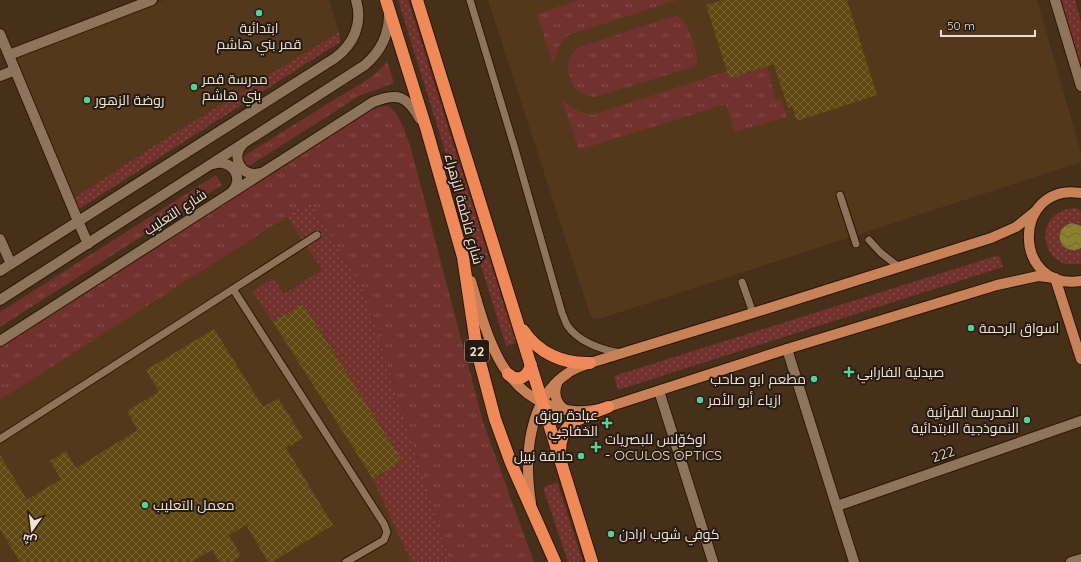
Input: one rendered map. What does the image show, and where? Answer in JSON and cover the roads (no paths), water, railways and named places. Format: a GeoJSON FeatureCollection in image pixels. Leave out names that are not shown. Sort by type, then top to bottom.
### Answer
{"type":"FeatureCollection","features":[{"type":"Feature","properties":{"kind":"highway","name":"شارع فاطمة الزهراء"},"geometry":{"type":"LineString","coordinates":[[417,0],[592,562]]}},
{"type":"Feature","properties":{"kind":"highway","name":"شارع فاطمة الزهراء"},"geometry":{"type":"LineString","coordinates":[[388,6],[427,131],[463,257],[476,344],[489,399],[511,464],[556,562]]}},
{"type":"Feature","properties":{"kind":"highway"},"geometry":{"type":"LineString","coordinates":[[514,311],[527,335],[547,353],[565,360],[578,363],[590,363]]}},
{"type":"Feature","properties":{"kind":"highway"},"geometry":{"type":"LineString","coordinates":[[508,374],[515,379],[521,378],[527,374],[531,365]]}},
{"type":"Feature","properties":{"kind":"highway"},"geometry":{"type":"LineString","coordinates":[[562,468],[560,447],[565,429],[579,419],[608,408]]}},
{"type":"Feature","properties":{"kind":"main road"},"geometry":{"type":"LineString","coordinates":[[537,519],[532,503],[528,468],[530,443],[536,418],[542,402],[554,384],[571,371],[590,363],[899,267],[1008,231],[1021,224],[1047,200],[1067,192],[1080,192]]}},
{"type":"Feature","properties":{"kind":"main road"},"geometry":{"type":"LineString","coordinates":[[1036,211],[1028,231],[1029,246],[1038,265],[1055,278],[1081,359]]}},
{"type":"Feature","properties":{"kind":"main road"},"geometry":{"type":"LineString","coordinates":[[463,257],[485,328],[493,348],[508,374],[521,389],[542,402],[568,411],[588,412],[608,408],[787,349],[997,285],[1038,276],[1071,282],[1081,281]]}},
{"type":"Feature","properties":{"kind":"main road"},"geometry":{"type":"LineString","coordinates":[[565,375],[558,382],[555,397],[560,406],[568,411]]}},
{"type":"Feature","properties":{"kind":"street"},"geometry":{"type":"LineString","coordinates":[[8,55],[152,0]]}},
{"type":"Feature","properties":{"kind":"street"},"geometry":{"type":"LineString","coordinates":[[0,271],[335,58],[348,46],[356,31],[359,14],[356,0]]}},
{"type":"Feature","properties":{"kind":"street"},"geometry":{"type":"LineString","coordinates":[[1055,0],[1081,86]]}},
{"type":"Feature","properties":{"kind":"street","name":"شارع التعليب"},"geometry":{"type":"LineString","coordinates":[[0,300],[370,61],[381,47],[388,30],[388,6]]}},
{"type":"Feature","properties":{"kind":"street"},"geometry":{"type":"LineString","coordinates":[[0,34],[88,244]]}},
{"type":"Feature","properties":{"kind":"street"},"geometry":{"type":"LineString","coordinates":[[0,76],[15,70]]}},
{"type":"Feature","properties":{"kind":"street","name":"شارع التعليب"},"geometry":{"type":"LineString","coordinates":[[0,341],[366,106],[380,99],[394,98],[405,100],[413,107],[427,131]]}},
{"type":"Feature","properties":{"kind":"street"},"geometry":{"type":"LineString","coordinates":[[243,144],[237,155],[239,165],[248,173],[261,173]]}},
{"type":"Feature","properties":{"kind":"street"},"geometry":{"type":"LineString","coordinates":[[212,164],[218,162],[225,163],[233,168],[237,174],[238,180],[232,192]]}},
{"type":"Feature","properties":{"kind":"street"},"geometry":{"type":"LineString","coordinates":[[0,239],[11,264]]}},
{"type":"Feature","properties":{"kind":"street"},"geometry":{"type":"LineString","coordinates":[[787,349],[854,562]]}},
{"type":"Feature","properties":{"kind":"street"},"geometry":{"type":"LineString","coordinates":[[659,391],[714,562]]}},
{"type":"Feature","properties":{"kind":"street","name":"222"},"geometry":{"type":"LineString","coordinates":[[837,506],[1081,421]]}},
{"type":"Feature","properties":{"kind":"street"},"geometry":{"type":"LineString","coordinates":[[1071,562],[1081,559]]}},
{"type":"Feature","properties":{"kind":"lane"},"geometry":{"type":"LineString","coordinates":[[470,0],[562,313],[567,325],[574,333],[597,346],[614,352],[625,353]]}},
{"type":"Feature","properties":{"kind":"lane"},"geometry":{"type":"LineString","coordinates":[[840,195],[856,244]]}},
{"type":"Feature","properties":{"kind":"lane"},"geometry":{"type":"LineString","coordinates":[[0,439],[317,235]]}},
{"type":"Feature","properties":{"kind":"lane"},"geometry":{"type":"LineString","coordinates":[[869,240],[881,253],[899,267]]}},
{"type":"Feature","properties":{"kind":"lane"},"geometry":{"type":"LineString","coordinates":[[742,282],[753,313]]}},
{"type":"Feature","properties":{"kind":"lane"},"geometry":{"type":"LineString","coordinates":[[233,289],[384,524],[386,532],[384,540],[346,562]]}},
{"type":"Feature","properties":{"kind":"water"},"geometry":{"type":"Polygon","coordinates":[[[1072,223],[1081,226],[1081,248],[1074,250],[1063,246],[1060,241],[1061,230],[1065,226],[1072,223]]]}},
{"type":"Feature","properties":{"kind":"place","name":"ابتدائية قمر بني هاشم"},"geometry":{"type":"Point","coordinates":[259,13]}},
{"type":"Feature","properties":{"kind":"place","name":"مدرسة قمر بني هاشم"},"geometry":{"type":"Point","coordinates":[194,87]}},
{"type":"Feature","properties":{"kind":"place","name":"روضة الزهور"},"geometry":{"type":"Point","coordinates":[87,100]}},
{"type":"Feature","properties":{"kind":"place","name":"اسواق الرحمة"},"geometry":{"type":"Point","coordinates":[971,328]}},
{"type":"Feature","properties":{"kind":"place","name":"صيدلية الفارابي"},"geometry":{"type":"Point","coordinates":[849,372]}},
{"type":"Feature","properties":{"kind":"place","name":"مطعم ابو صاحب"},"geometry":{"type":"Point","coordinates":[814,379]}},
{"type":"Feature","properties":{"kind":"place","name":"ازياء أبو الأمر"},"geometry":{"type":"Point","coordinates":[700,400]}},
{"type":"Feature","properties":{"kind":"place","name":"المدرسة القرآنية النموذجية الابتدائية"},"geometry":{"type":"Point","coordinates":[1027,420]}},
{"type":"Feature","properties":{"kind":"place","name":"عيادة رونق الخفاجي"},"geometry":{"type":"Point","coordinates":[607,423]}},
{"type":"Feature","properties":{"kind":"place","name":"اوكوّلس للبصريات - OCULOS OPTICS"},"geometry":{"type":"Point","coordinates":[596,447]}},
{"type":"Feature","properties":{"kind":"place","name":"حلاقة نبيل"},"geometry":{"type":"Point","coordinates":[581,456]}},
{"type":"Feature","properties":{"kind":"place","name":"معمل التعليب"},"geometry":{"type":"Point","coordinates":[145,505]}},
{"type":"Feature","properties":{"kind":"place","name":"كوفي شوب ارادن"},"geometry":{"type":"Point","coordinates":[611,534]}}]}
